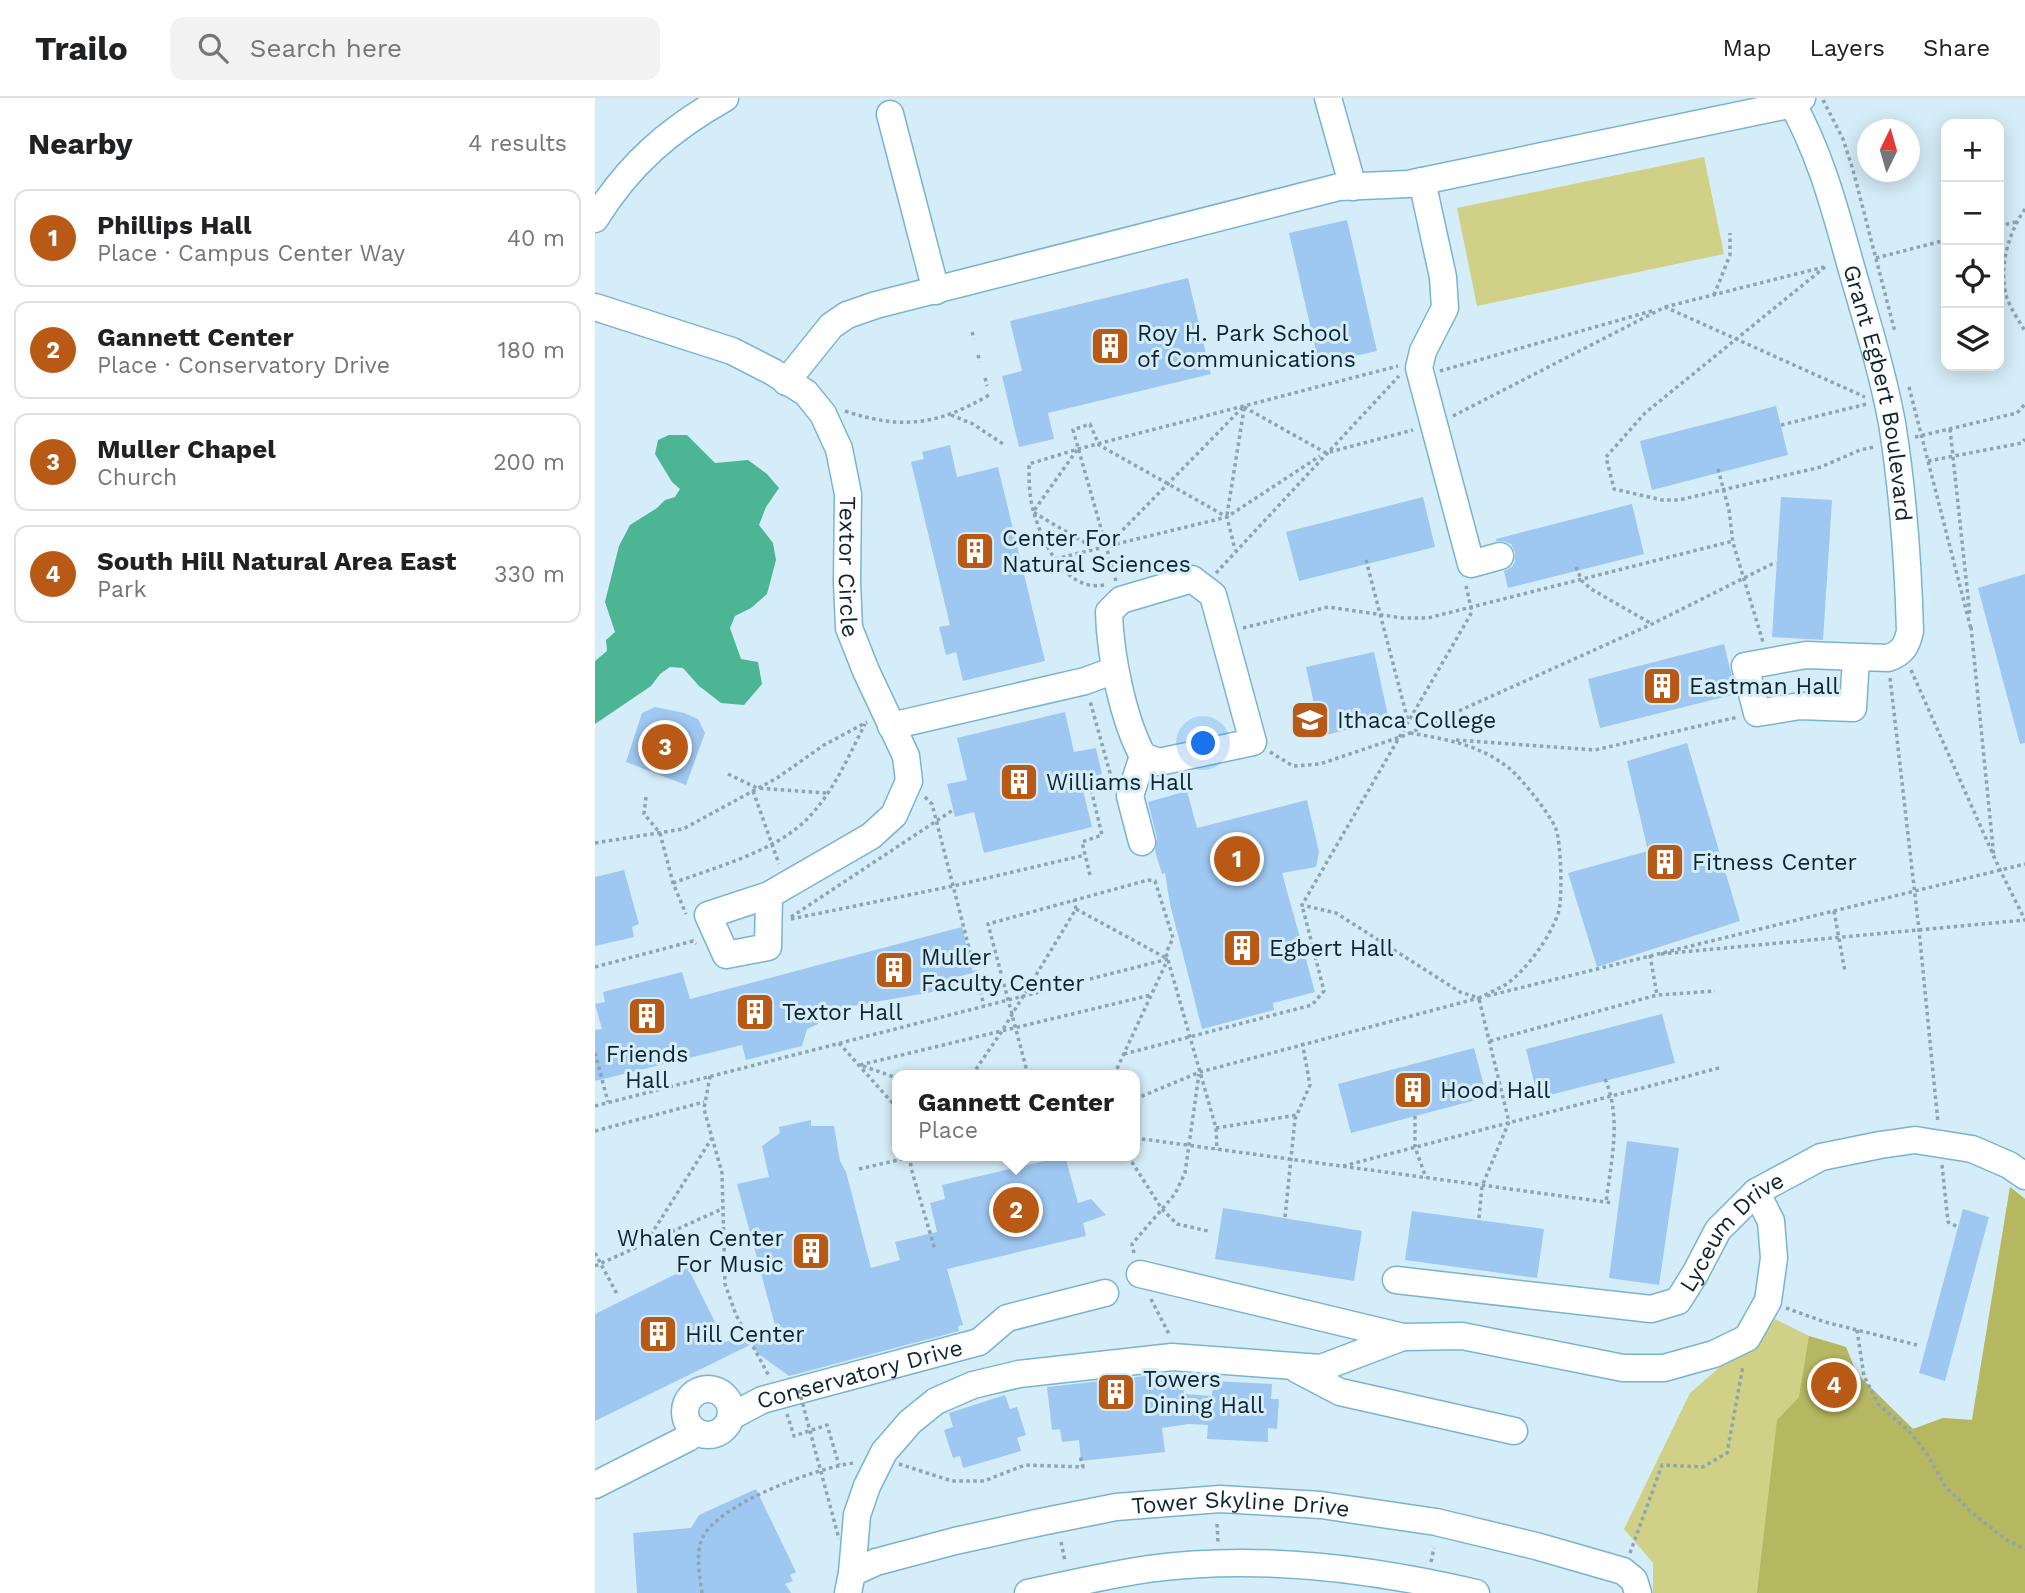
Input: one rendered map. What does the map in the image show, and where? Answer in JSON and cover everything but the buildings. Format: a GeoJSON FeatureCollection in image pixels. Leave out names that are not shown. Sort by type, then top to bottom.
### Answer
{"type":"FeatureCollection","features":[{"type":"Feature","properties":{"kind":"street"},"geometry":{"type":"LineString","coordinates":[[595,219],[626,175],[650,149],[697,114],[725,98]]}},
{"type":"Feature","properties":{"kind":"street"},"geometry":{"type":"LineString","coordinates":[[1328,98],[1353,187]]}},
{"type":"Feature","properties":{"kind":"street"},"geometry":{"type":"LineString","coordinates":[[786,382],[831,326],[847,315],[876,305],[1339,187],[1408,184],[1795,100]]}},
{"type":"Feature","properties":{"kind":"street","name":"Grant Egbert Boulevard"},"geometry":{"type":"LineString","coordinates":[[1795,100],[1821,164],[1872,340],[1894,442],[1904,511],[1910,631],[1907,643],[1894,655]]}},
{"type":"Feature","properties":{"kind":"street"},"geometry":{"type":"LineString","coordinates":[[890,114],[936,291]]}},
{"type":"Feature","properties":{"kind":"street"},"geometry":{"type":"LineString","coordinates":[[1422,181],[1443,277],[1445,308],[1418,366],[1471,564],[1500,556]]}},
{"type":"Feature","properties":{"kind":"street","name":"Textor Circle"},"geometry":{"type":"LineString","coordinates":[[595,307],[732,351],[806,393],[823,414],[839,449],[848,494],[846,583],[849,628],[881,720],[906,756],[909,781]]}},
{"type":"Feature","properties":{"kind":"street"},"geometry":{"type":"LineString","coordinates":[[1192,579],[1203,588],[1213,595],[1253,742],[1159,762],[1143,756],[1136,744],[1115,670],[1109,636],[1109,612],[1121,600],[1192,579]]}},
{"type":"Feature","properties":{"kind":"street"},"geometry":{"type":"LineString","coordinates":[[1856,658],[1853,708],[1800,706],[1757,713],[1745,666],[1806,655],[1856,658],[1894,655]]}},
{"type":"Feature","properties":{"kind":"street"},"geometry":{"type":"LineString","coordinates":[[881,720],[1085,681],[1115,670]]}},
{"type":"Feature","properties":{"kind":"street"},"geometry":{"type":"LineString","coordinates":[[1142,842],[1130,796],[1143,756]]}},
{"type":"Feature","properties":{"kind":"street"},"geometry":{"type":"LineString","coordinates":[[777,889],[871,836],[894,815],[909,781]]}},
{"type":"Feature","properties":{"kind":"street","name":"Lyceum Drive"},"geometry":{"type":"LineString","coordinates":[[1396,1280],[1651,1309],[1678,1301],[1718,1230],[1756,1192],[1821,1157],[1879,1144],[1915,1140],[1972,1149],[2009,1165],[2025,1176]]}},
{"type":"Feature","properties":{"kind":"street"},"geometry":{"type":"LineString","coordinates":[[1140,1274],[1403,1337],[1462,1336],[1623,1368],[1664,1368],[1714,1354],[1747,1338],[1768,1301],[1774,1258],[1771,1221],[1756,1192]]}},
{"type":"Feature","properties":{"kind":"street","name":"Conservatory Drive"},"geometry":{"type":"LineString","coordinates":[[732,1416],[762,1400],[979,1342],[1007,1318],[1105,1293]]}},
{"type":"Feature","properties":{"kind":"street"},"geometry":{"type":"LineString","coordinates":[[850,1583],[857,1515],[867,1486],[884,1452],[910,1422],[936,1401],[973,1385],[1020,1374],[1181,1358],[1321,1368],[1403,1337]]}},
{"type":"Feature","properties":{"kind":"street"},"geometry":{"type":"LineString","coordinates":[[1290,1365],[1341,1392],[1514,1431]]}},
{"type":"Feature","properties":{"kind":"street"},"geometry":{"type":"LineString","coordinates":[[712,1388],[721,1392],[728,1398],[732,1416],[722,1431],[704,1435],[696,1432],[685,1417],[688,1399],[703,1389],[712,1388]]}},
{"type":"Feature","properties":{"kind":"street"},"geometry":{"type":"LineString","coordinates":[[595,1485],[696,1432]]}},
{"type":"Feature","properties":{"kind":"street","name":"Tower Skyline Drive"},"geometry":{"type":"LineString","coordinates":[[850,1583],[876,1562],[955,1541],[1116,1507],[1220,1499],[1321,1505],[1436,1522],[1536,1546],[1623,1571]]}},
{"type":"Feature","properties":{"kind":"street"},"geometry":{"type":"LineString","coordinates":[[1028,1593],[1149,1569],[1227,1563],[1310,1565],[1476,1593]]}},
{"type":"Feature","properties":{"kind":"street"},"geometry":{"type":"LineString","coordinates":[[1623,1571],[1634,1580],[1639,1593]]}},
{"type":"Feature","properties":{"kind":"path"},"geometry":{"type":"LineString","coordinates":[[2025,209],[2016,222],[2006,254],[2004,273],[2007,297],[2025,331]]}},
{"type":"Feature","properties":{"kind":"path"},"geometry":{"type":"LineString","coordinates":[[2004,225],[2016,222]]}},
{"type":"Feature","properties":{"kind":"path"},"geometry":{"type":"LineString","coordinates":[[1714,295],[1730,255],[1730,233]]}},
{"type":"Feature","properties":{"kind":"path"},"geometry":{"type":"LineString","coordinates":[[1849,261],[1866,257],[1878,258],[1941,241]]}},
{"type":"Feature","properties":{"kind":"path"},"geometry":{"type":"LineString","coordinates":[[1227,517],[1099,445],[1090,424],[1073,430],[1078,449],[1106,547],[1117,583],[1096,587],[1086,585],[1075,580],[1055,559],[1033,512],[1029,464],[1078,449],[1099,445],[1244,407],[1825,267],[1645,413],[1606,457],[1614,489],[1662,500],[1679,500],[1724,491],[1821,467],[1860,450],[2017,413],[2025,404]]}},
{"type":"Feature","properties":{"kind":"path"},"geometry":{"type":"LineString","coordinates":[[1665,307],[1875,402],[1781,425]]}},
{"type":"Feature","properties":{"kind":"path"},"geometry":{"type":"LineString","coordinates":[[1055,559],[1227,517],[1325,453],[1434,425],[1665,307]]}},
{"type":"Feature","properties":{"kind":"path"},"geometry":{"type":"LineString","coordinates":[[972,332],[974,339]]}},
{"type":"Feature","properties":{"kind":"path"},"geometry":{"type":"LineString","coordinates":[[978,355],[980,362]]}},
{"type":"Feature","properties":{"kind":"path"},"geometry":{"type":"LineString","coordinates":[[1203,588],[1325,453],[1418,366]]}},
{"type":"Feature","properties":{"kind":"path"},"geometry":{"type":"LineString","coordinates":[[985,378],[987,386]]}},
{"type":"Feature","properties":{"kind":"path"},"geometry":{"type":"LineString","coordinates":[[837,408],[860,416],[901,424],[940,418],[969,407],[989,395]]}},
{"type":"Feature","properties":{"kind":"path"},"geometry":{"type":"LineString","coordinates":[[1244,407],[1325,453]]}},
{"type":"Feature","properties":{"kind":"path"},"geometry":{"type":"LineString","coordinates":[[1106,547],[1244,407]]}},
{"type":"Feature","properties":{"kind":"path"},"geometry":{"type":"LineString","coordinates":[[1235,550],[1227,517],[1244,407]]}},
{"type":"Feature","properties":{"kind":"path"},"geometry":{"type":"LineString","coordinates":[[949,415],[973,424],[1003,444]]}},
{"type":"Feature","properties":{"kind":"path"},"geometry":{"type":"LineString","coordinates":[[1950,429],[1994,858]]}},
{"type":"Feature","properties":{"kind":"path"},"geometry":{"type":"LineString","coordinates":[[1928,461],[2022,443],[2025,439]]}},
{"type":"Feature","properties":{"kind":"path"},"geometry":{"type":"LineString","coordinates":[[1033,512],[1078,449]]}},
{"type":"Feature","properties":{"kind":"path"},"geometry":{"type":"LineString","coordinates":[[1719,469],[1733,541],[1769,660]]}},
{"type":"Feature","properties":{"kind":"path"},"geometry":{"type":"LineString","coordinates":[[1033,512],[1096,549]]}},
{"type":"Feature","properties":{"kind":"path"},"geometry":{"type":"LineString","coordinates":[[1223,633],[1328,607],[1403,618],[1428,618],[1733,541]]}},
{"type":"Feature","properties":{"kind":"path"},"geometry":{"type":"LineString","coordinates":[[1366,560],[1408,722]]}},
{"type":"Feature","properties":{"kind":"path"},"geometry":{"type":"LineString","coordinates":[[1253,742],[1293,766],[1320,764],[1399,737],[1652,624],[1776,562]]}},
{"type":"Feature","properties":{"kind":"path"},"geometry":{"type":"LineString","coordinates":[[1124,1054],[1312,1005],[1324,991],[1302,905],[1472,612],[1465,582],[1471,564]]}},
{"type":"Feature","properties":{"kind":"path"},"geometry":{"type":"LineString","coordinates":[[1576,567],[1582,581],[1591,589],[1652,624]]}},
{"type":"Feature","properties":{"kind":"path"},"geometry":{"type":"LineString","coordinates":[[1649,956],[1840,938],[1919,930],[2025,920],[1994,858],[1906,660],[1894,655],[1913,892],[1919,930],[1919,952],[1948,1222],[1958,1227]]}},
{"type":"Feature","properties":{"kind":"path"},"geometry":{"type":"LineString","coordinates":[[1085,681],[1110,773],[1107,782],[1090,785],[1102,835],[1082,842],[1090,875]]}},
{"type":"Feature","properties":{"kind":"path"},"geometry":{"type":"LineString","coordinates":[[1410,733],[1450,740],[1595,750],[1757,713]]}},
{"type":"Feature","properties":{"kind":"path"},"geometry":{"type":"LineString","coordinates":[[595,843],[683,829],[755,790],[824,745],[881,720]]}},
{"type":"Feature","properties":{"kind":"path"},"geometry":{"type":"LineString","coordinates":[[673,883],[747,856],[786,835],[809,817],[881,720]]}},
{"type":"Feature","properties":{"kind":"path"},"geometry":{"type":"LineString","coordinates":[[1302,905],[1336,913],[1460,992],[1479,998],[1509,982],[1537,953],[1559,913],[1561,873],[1556,828],[1533,794],[1510,769],[1482,751],[1450,740]]}},
{"type":"Feature","properties":{"kind":"path"},"geometry":{"type":"LineString","coordinates":[[728,774],[755,790],[827,793]]}},
{"type":"Feature","properties":{"kind":"path"},"geometry":{"type":"LineString","coordinates":[[909,781],[932,804],[984,1006]]}},
{"type":"Feature","properties":{"kind":"path"},"geometry":{"type":"LineString","coordinates":[[755,790],[772,843],[777,889],[789,894],[786,920],[953,886],[1085,855]]}},
{"type":"Feature","properties":{"kind":"path"},"geometry":{"type":"LineString","coordinates":[[646,797],[644,814],[660,833],[673,883],[688,920]]}},
{"type":"Feature","properties":{"kind":"path"},"geometry":{"type":"LineString","coordinates":[[1140,1097],[1200,1072],[1302,1043],[2025,864]]}},
{"type":"Feature","properties":{"kind":"path"},"geometry":{"type":"LineString","coordinates":[[1027,1070],[989,923],[1148,880],[1155,881],[1173,938],[1166,953],[1216,1128],[1217,1150]]}},
{"type":"Feature","properties":{"kind":"path"},"geometry":{"type":"LineString","coordinates":[[975,1070],[1076,909],[1074,900]]}},
{"type":"Feature","properties":{"kind":"path"},"geometry":{"type":"LineString","coordinates":[[1076,909],[1168,959]]}},
{"type":"Feature","properties":{"kind":"path"},"geometry":{"type":"LineString","coordinates":[[1835,911],[1845,972]]}},
{"type":"Feature","properties":{"kind":"path"},"geometry":{"type":"LineString","coordinates":[[691,930],[694,940]]}},
{"type":"Feature","properties":{"kind":"path"},"geometry":{"type":"LineString","coordinates":[[1649,956],[1653,965],[1657,995]]}},
{"type":"Feature","properties":{"kind":"path"},"geometry":{"type":"LineString","coordinates":[[1116,1070],[1168,959]]}},
{"type":"Feature","properties":{"kind":"path"},"geometry":{"type":"LineString","coordinates":[[595,1105],[1168,959]]}},
{"type":"Feature","properties":{"kind":"path"},"geometry":{"type":"LineString","coordinates":[[1490,1041],[1657,995],[1715,991]]}},
{"type":"Feature","properties":{"kind":"path"},"geometry":{"type":"LineString","coordinates":[[860,1065],[1151,995]]}},
{"type":"Feature","properties":{"kind":"path"},"geometry":{"type":"LineString","coordinates":[[1479,998],[1509,1122],[1482,1186],[1479,1218]]}},
{"type":"Feature","properties":{"kind":"path"},"geometry":{"type":"LineString","coordinates":[[838,1043],[892,1102]]}},
{"type":"Feature","properties":{"kind":"path"},"geometry":{"type":"LineString","coordinates":[[1285,1217],[1297,1115],[1310,1085],[1302,1043]]}},
{"type":"Feature","properties":{"kind":"path"},"geometry":{"type":"LineString","coordinates":[[595,1053],[608,1102]]}},
{"type":"Feature","properties":{"kind":"path"},"geometry":{"type":"LineString","coordinates":[[860,1065],[892,1076]]}},
{"type":"Feature","properties":{"kind":"path"},"geometry":{"type":"LineString","coordinates":[[1341,1166],[1719,1068]]}},
{"type":"Feature","properties":{"kind":"path"},"geometry":{"type":"LineString","coordinates":[[1181,1358],[1140,1274],[1132,1244],[1175,1194],[1185,1173],[1200,1072]]}},
{"type":"Feature","properties":{"kind":"path"},"geometry":{"type":"LineString","coordinates":[[710,1076],[704,1109],[722,1173],[725,1284],[736,1315],[790,1393],[839,1539]]}},
{"type":"Feature","properties":{"kind":"path"},"geometry":{"type":"LineString","coordinates":[[1605,1079],[1612,1096],[1615,1119],[1606,1203]]}},
{"type":"Feature","properties":{"kind":"path"},"geometry":{"type":"LineString","coordinates":[[595,1130],[705,1102]]}},
{"type":"Feature","properties":{"kind":"path"},"geometry":{"type":"LineString","coordinates":[[1216,1128],[1297,1115]]}},
{"type":"Feature","properties":{"kind":"path"},"geometry":{"type":"LineString","coordinates":[[1415,1116],[1415,1147],[1426,1178]]}},
{"type":"Feature","properties":{"kind":"path"},"geometry":{"type":"LineString","coordinates":[[646,1243],[712,1138]]}},
{"type":"Feature","properties":{"kind":"path"},"geometry":{"type":"LineString","coordinates":[[1140,1139],[1613,1203]]}},
{"type":"Feature","properties":{"kind":"path"},"geometry":{"type":"LineString","coordinates":[[859,1169],[892,1161]]}},
{"type":"Feature","properties":{"kind":"path"},"geometry":{"type":"LineString","coordinates":[[912,1161],[911,1168],[935,1250]]}},
{"type":"Feature","properties":{"kind":"path"},"geometry":{"type":"LineString","coordinates":[[1131,1161],[1162,1209],[1177,1224],[1208,1231]]}},
{"type":"Feature","properties":{"kind":"path"},"geometry":{"type":"LineString","coordinates":[[597,1265],[722,1209]]}},
{"type":"Feature","properties":{"kind":"path"},"geometry":{"type":"LineString","coordinates":[[595,1253],[597,1265],[617,1294]]}},
{"type":"Feature","properties":{"kind":"path"},"geometry":{"type":"LineString","coordinates":[[1768,1301],[1825,1322],[1917,1345]]}},
{"type":"Feature","properties":{"kind":"path"},"geometry":{"type":"LineString","coordinates":[[1857,1330],[1864,1376],[1878,1404],[1909,1431],[1927,1454],[1945,1486],[1969,1510],[2005,1539],[2025,1549]]}},
{"type":"Feature","properties":{"kind":"path"},"geometry":{"type":"LineString","coordinates":[[1623,1571],[1662,1465],[1703,1467],[1727,1453],[1744,1361]]}},
{"type":"Feature","properties":{"kind":"path"},"geometry":{"type":"LineString","coordinates":[[790,1393],[794,1436],[827,1425],[839,1465]]}},
{"type":"Feature","properties":{"kind":"path"},"geometry":{"type":"LineString","coordinates":[[1217,1524],[1218,1542]]}},
{"type":"Feature","properties":{"kind":"path"},"geometry":{"type":"LineString","coordinates":[[1061,1542],[1065,1561]]}},
{"type":"Feature","properties":{"kind":"path"},"geometry":{"type":"LineString","coordinates":[[1431,1564],[1434,1548]]}},
{"type":"Feature","properties":{"kind":"shaded area"},"geometry":{"type":"Polygon","coordinates":[[[1704,157],[1724,254],[1477,306],[1457,208],[1704,157]]]}},
{"type":"Feature","properties":{"kind":"shaded area"},"geometry":{"type":"Polygon","coordinates":[[[669,435],[687,435],[715,463],[748,460],[767,474],[779,488],[766,507],[759,525],[773,543],[776,560],[767,594],[751,608],[735,616],[730,628],[741,659],[758,662],[762,684],[744,705],[721,703],[699,686],[683,668],[670,667],[660,674],[651,686],[595,724],[595,661],[607,651],[606,640],[615,632],[605,602],[619,546],[630,525],[665,500],[675,497],[680,489],[672,482],[655,454],[658,440],[669,435]]]}},
{"type":"Feature","properties":{"kind":"shaded area"},"geometry":{"type":"Polygon","coordinates":[[[2010,1187],[2025,1199],[2025,1593],[1653,1593],[1653,1563],[1624,1529],[1690,1393],[1775,1319],[1809,1336],[1846,1347],[1857,1374],[1913,1429],[1943,1418],[1972,1420],[2010,1187]]]}},
{"type":"Feature","properties":{"kind":"shaded area"},"geometry":{"type":"Polygon","coordinates":[[[2010,1187],[2025,1199],[2025,1593],[1757,1593],[1777,1420],[1799,1397],[1809,1336],[1846,1347],[1857,1374],[1913,1429],[1943,1418],[1972,1420],[2010,1187]]]}},
{"type":"Feature","properties":{"kind":"place","name":"Roy H. Park School of Communications"},"geometry":{"type":"Point","coordinates":[1110,346]}},
{"type":"Feature","properties":{"kind":"place","name":"Center For Natural Sciences"},"geometry":{"type":"Point","coordinates":[975,551]}},
{"type":"Feature","properties":{"kind":"place","name":"Eastman Hall"},"geometry":{"type":"Point","coordinates":[1662,686]}},
{"type":"Feature","properties":{"kind":"place","name":"Ithaca College"},"geometry":{"type":"Point","coordinates":[1310,720]}},
{"type":"Feature","properties":{"kind":"place","name":"Muller Chapel"},"geometry":{"type":"Point","coordinates":[665,747]}},
{"type":"Feature","properties":{"kind":"place","name":"Williams Hall"},"geometry":{"type":"Point","coordinates":[1019,782]}},
{"type":"Feature","properties":{"kind":"place","name":"Phillips Hall"},"geometry":{"type":"Point","coordinates":[1237,859]}},
{"type":"Feature","properties":{"kind":"place","name":"Fitness Center"},"geometry":{"type":"Point","coordinates":[1665,862]}},
{"type":"Feature","properties":{"kind":"place","name":"Egbert Hall"},"geometry":{"type":"Point","coordinates":[1242,948]}},
{"type":"Feature","properties":{"kind":"place","name":"Muller Faculty Center"},"geometry":{"type":"Point","coordinates":[894,970]}},
{"type":"Feature","properties":{"kind":"place","name":"Textor Hall"},"geometry":{"type":"Point","coordinates":[755,1012]}},
{"type":"Feature","properties":{"kind":"place","name":"Friends Hall"},"geometry":{"type":"Point","coordinates":[647,1016]}},
{"type":"Feature","properties":{"kind":"place","name":"Hood Hall"},"geometry":{"type":"Point","coordinates":[1413,1090]}},
{"type":"Feature","properties":{"kind":"place","name":"Gannett Center"},"geometry":{"type":"Point","coordinates":[1016,1210]}},
{"type":"Feature","properties":{"kind":"place","name":"Whalen Center For Music"},"geometry":{"type":"Point","coordinates":[811,1251]}},
{"type":"Feature","properties":{"kind":"place","name":"Hill Center"},"geometry":{"type":"Point","coordinates":[658,1334]}},
{"type":"Feature","properties":{"kind":"place","name":"South Hill Natural Area East"},"geometry":{"type":"Point","coordinates":[1834,1385]}},
{"type":"Feature","properties":{"kind":"place","name":"Towers Dining Hall"},"geometry":{"type":"Point","coordinates":[1116,1392]}}]}
